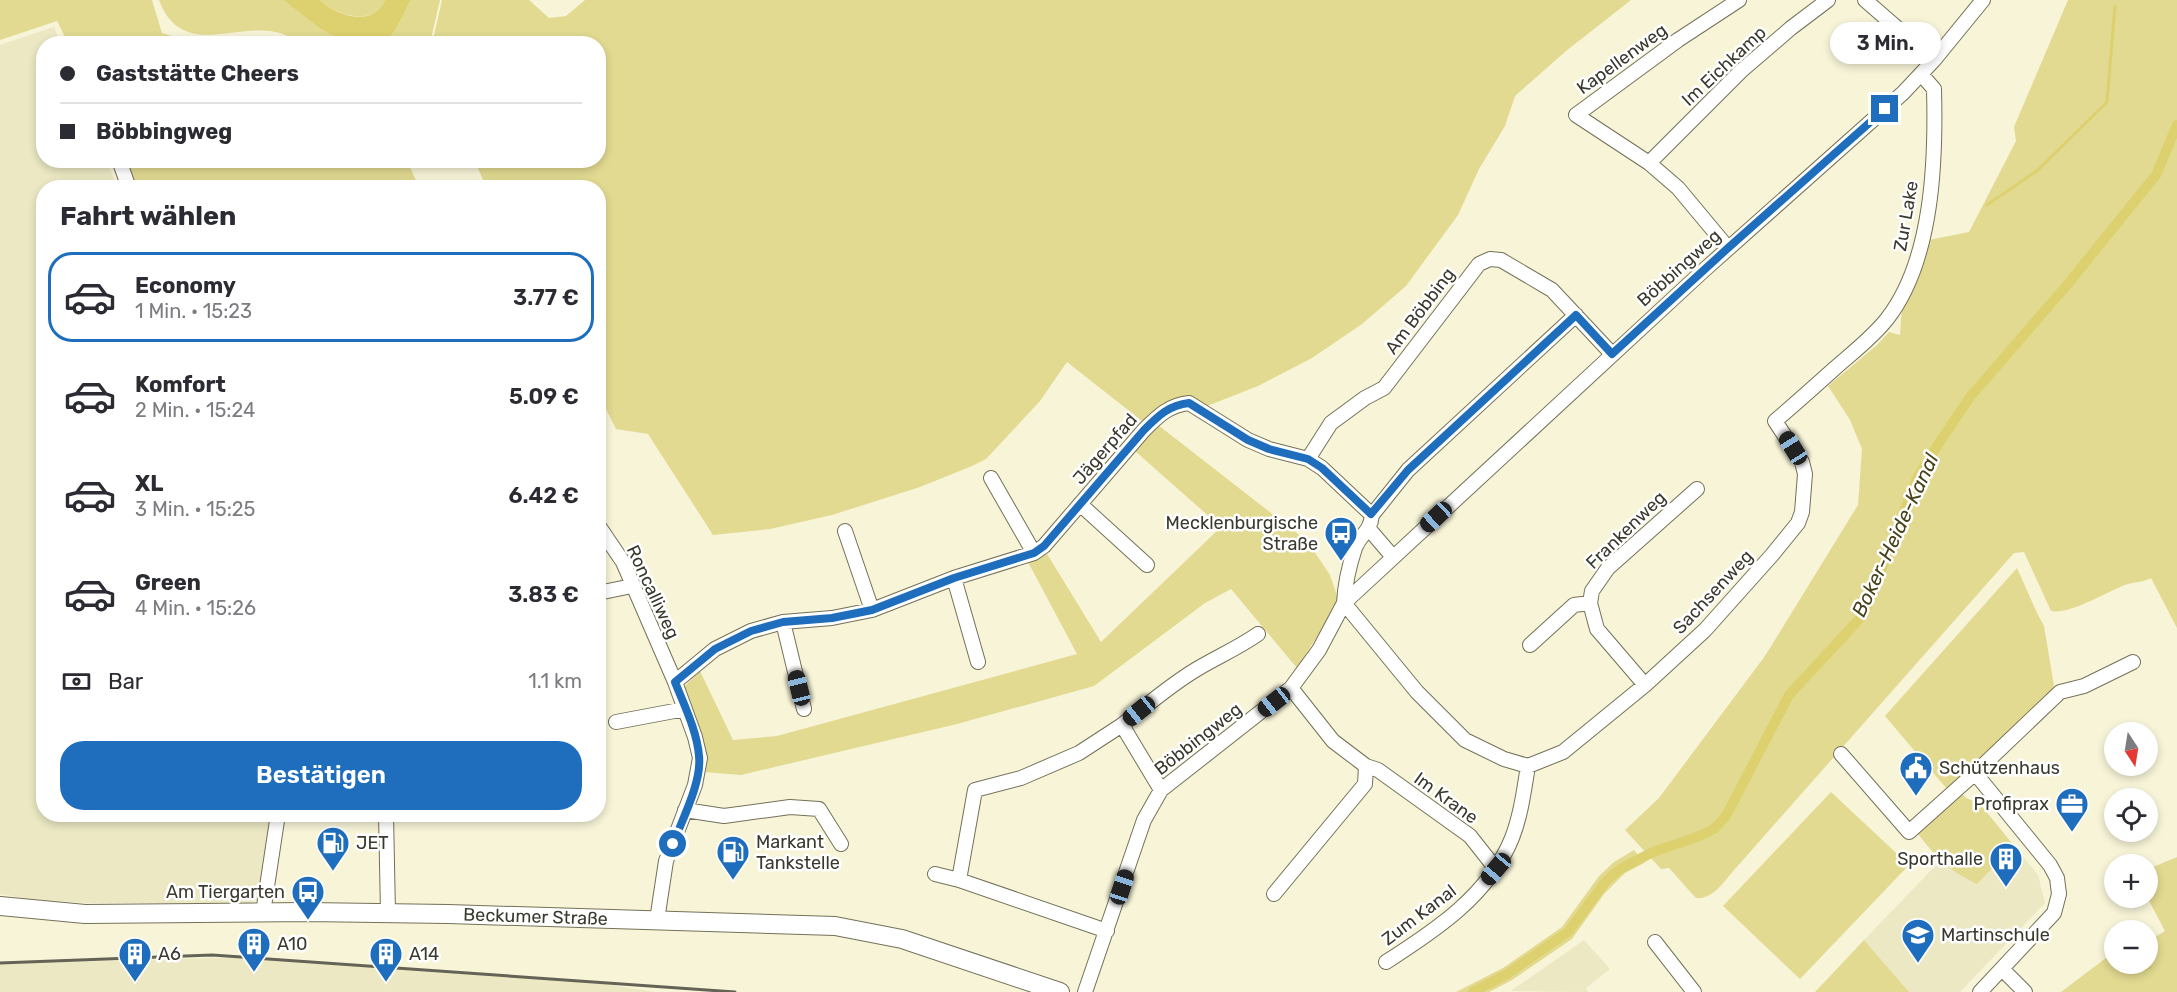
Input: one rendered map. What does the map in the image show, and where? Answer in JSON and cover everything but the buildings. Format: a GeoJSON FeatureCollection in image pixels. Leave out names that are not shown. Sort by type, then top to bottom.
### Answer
{"type":"FeatureCollection","features":[{"type":"Feature","properties":{"kind":"main road","name":"Beckumer Straße"},"geometry":{"type":"LineString","coordinates":[[0,906],[85,914],[494,915],[835,926],[902,939],[1060,992]]}},
{"type":"Feature","properties":{"kind":"street","name":"Kapellenweg"},"geometry":{"type":"LineString","coordinates":[[1728,248],[1678,189],[1649,164],[1576,115],[1669,46],[1739,0]]}},
{"type":"Feature","properties":{"kind":"street","name":"Im Eichkamp"},"geometry":{"type":"LineString","coordinates":[[1649,164],[1741,71],[1828,0]]}},
{"type":"Feature","properties":{"kind":"street"},"geometry":{"type":"LineString","coordinates":[[1865,0],[1934,60]]}},
{"type":"Feature","properties":{"kind":"street","name":"Böbbingweg"},"geometry":{"type":"LineString","coordinates":[[1085,992],[1144,820],[1161,790],[1291,688],[1319,650],[1344,603],[1728,248],[1903,93],[1934,60],[1983,0]]}},
{"type":"Feature","properties":{"kind":"street","name":"Zur Lake"},"geometry":{"type":"LineString","coordinates":[[1775,421],[1863,345],[1887,318],[1903,295],[1920,256],[1934,157],[1935,133],[1934,89],[1921,74]]}},
{"type":"Feature","properties":{"kind":"street","name":"Am Böbbing"},"geometry":{"type":"LineString","coordinates":[[1308,459],[1331,423],[1365,398],[1384,388],[1479,264],[1490,259],[1501,260],[1552,290],[1612,354]]}},
{"type":"Feature","properties":{"kind":"street"},"geometry":{"type":"LineString","coordinates":[[1394,557],[1369,529],[1371,514],[1408,470],[1576,315]]}},
{"type":"Feature","properties":{"kind":"street","name":"Jägerpfad"},"geometry":{"type":"LineString","coordinates":[[675,682],[715,649],[751,631],[783,622],[832,618],[872,610],[954,578],[1034,553],[1044,546],[1161,413],[1178,404],[1189,403],[1248,440],[1269,449],[1308,459]]}},
{"type":"Feature","properties":{"kind":"street","name":"Sachsenweg"},"geometry":{"type":"LineString","coordinates":[[1528,766],[1563,752],[1645,686],[1705,630],[1798,523],[1802,512],[1805,474],[1802,462],[1775,421]]}},
{"type":"Feature","properties":{"kind":"street"},"geometry":{"type":"LineString","coordinates":[[1308,459],[1322,468],[1371,514]]}},
{"type":"Feature","properties":{"kind":"street"},"geometry":{"type":"LineString","coordinates":[[991,478],[1034,553]]}},
{"type":"Feature","properties":{"kind":"street","name":"Frankenweg"},"geometry":{"type":"LineString","coordinates":[[1590,603],[1596,582],[1608,568],[1697,489]]}},
{"type":"Feature","properties":{"kind":"street","name":"Jägerpfad"},"geometry":{"type":"LineString","coordinates":[[1080,504],[1147,565]]}},
{"type":"Feature","properties":{"kind":"street","name":"Böbbingweg"},"geometry":{"type":"LineString","coordinates":[[1344,603],[1345,584],[1356,545],[1369,529]]}},
{"type":"Feature","properties":{"kind":"street"},"geometry":{"type":"LineString","coordinates":[[845,531],[872,610]]}},
{"type":"Feature","properties":{"kind":"street","name":"Roncalliweg"},"geometry":{"type":"LineString","coordinates":[[606,537],[623,561],[675,682],[695,737],[700,758],[695,785],[666,861],[657,920]]}},
{"type":"Feature","properties":{"kind":"street"},"geometry":{"type":"LineString","coordinates":[[954,578],[978,662]]}},
{"type":"Feature","properties":{"kind":"street"},"geometry":{"type":"LineString","coordinates":[[606,591],[632,586]]}},
{"type":"Feature","properties":{"kind":"street"},"geometry":{"type":"LineString","coordinates":[[1344,603],[1417,692],[1465,740],[1504,759],[1528,766]]}},
{"type":"Feature","properties":{"kind":"street"},"geometry":{"type":"LineString","coordinates":[[1530,645],[1574,605],[1590,603],[1597,629],[1645,686]]}},
{"type":"Feature","properties":{"kind":"street"},"geometry":{"type":"LineString","coordinates":[[783,622],[804,709]]}},
{"type":"Feature","properties":{"kind":"street"},"geometry":{"type":"LineString","coordinates":[[959,880],[975,790],[1021,778],[1079,753],[1122,725],[1174,683],[1258,634]]}},
{"type":"Feature","properties":{"kind":"street"},"geometry":{"type":"LineString","coordinates":[[1840,753],[1909,832],[1975,774],[2060,692],[2084,686],[2133,662]]}},
{"type":"Feature","properties":{"kind":"street","name":"Im Krane"},"geometry":{"type":"LineString","coordinates":[[1291,688],[1333,741],[1366,766],[1378,770],[1470,836],[1496,869]]}},
{"type":"Feature","properties":{"kind":"street"},"geometry":{"type":"LineString","coordinates":[[616,722],[685,709]]}},
{"type":"Feature","properties":{"kind":"street"},"geometry":{"type":"LineString","coordinates":[[1122,725],[1161,790]]}},
{"type":"Feature","properties":{"kind":"street"},"geometry":{"type":"LineString","coordinates":[[1275,894],[1365,784],[1366,766]]}},
{"type":"Feature","properties":{"kind":"street","name":"Zum Kanal"},"geometry":{"type":"LineString","coordinates":[[1386,962],[1415,944],[1466,905],[1496,869],[1512,838],[1521,806],[1528,766]]}},
{"type":"Feature","properties":{"kind":"street"},"geometry":{"type":"LineString","coordinates":[[1975,774],[2050,865],[2057,878],[2059,894],[2054,913],[1980,992]]}},
{"type":"Feature","properties":{"kind":"street"},"geometry":{"type":"LineString","coordinates":[[686,810],[724,816],[790,807],[819,809],[841,844]]}},
{"type":"Feature","properties":{"kind":"street"},"geometry":{"type":"LineString","coordinates":[[263,913],[277,822]]}},
{"type":"Feature","properties":{"kind":"street"},"geometry":{"type":"LineString","coordinates":[[386,822],[388,914]]}},
{"type":"Feature","properties":{"kind":"street"},"geometry":{"type":"LineString","coordinates":[[935,873],[1107,931]]}},
{"type":"Feature","properties":{"kind":"street"},"geometry":{"type":"LineString","coordinates":[[1654,942],[1694,992]]}},
{"type":"Feature","properties":{"kind":"street"},"geometry":{"type":"LineString","coordinates":[[2002,969],[2025,992]]}},
{"type":"Feature","properties":{"kind":"shaded area"},"geometry":{"type":"Polygon","coordinates":[[[0,0],[152,0],[162,33],[172,36],[64,36],[57,21],[0,40],[0,0]]]}},
{"type":"Feature","properties":{"kind":"shaded area"},"geometry":{"type":"Polygon","coordinates":[[[159,0],[283,0],[319,28],[333,36],[286,36],[281,33],[262,31],[203,35],[186,31],[171,20],[159,0]]]}},
{"type":"Feature","properties":{"kind":"shaded area"},"geometry":{"type":"Polygon","coordinates":[[[283,0],[320,0],[335,11],[364,17],[380,9],[385,0],[411,0],[391,36],[333,36],[319,28],[283,0]]]}},
{"type":"Feature","properties":{"kind":"shaded area"},"geometry":{"type":"Polygon","coordinates":[[[320,0],[385,0],[380,9],[373,14],[354,16],[335,10],[320,0]]]}},
{"type":"Feature","properties":{"kind":"shaded area"},"geometry":{"type":"Polygon","coordinates":[[[411,0],[440,0],[432,36],[391,36],[411,0]]]}},
{"type":"Feature","properties":{"kind":"shaded area"},"geometry":{"type":"Polygon","coordinates":[[[442,0],[529,0],[549,18],[566,16],[585,0],[1631,0],[1566,51],[1515,96],[1505,126],[1479,169],[1458,215],[1406,286],[1362,324],[1312,358],[1258,386],[1202,408],[1178,404],[1147,425],[1067,362],[1040,401],[986,459],[972,466],[920,487],[832,515],[770,529],[713,535],[648,434],[616,429],[606,409],[606,180],[483,180],[478,168],[606,168],[606,36],[434,36],[442,0]]]}},
{"type":"Feature","properties":{"kind":"shaded area"},"geometry":{"type":"Polygon","coordinates":[[[2068,0],[2177,0],[2177,628],[2151,578],[2119,587],[2069,609],[2051,611],[2024,552],[2014,553],[1723,884],[1708,896],[1696,898],[1669,868],[1661,869],[1625,830],[1659,798],[1765,656],[1858,505],[1862,449],[1850,420],[1828,386],[1889,332],[1900,335],[1902,305],[1924,241],[1969,232],[2016,141],[2014,127],[2068,0]]]}},
{"type":"Feature","properties":{"kind":"shaded area"},"geometry":{"type":"Polygon","coordinates":[[[54,27],[57,36],[36,36],[36,168],[110,168],[114,180],[36,180],[36,822],[269,822],[258,899],[251,903],[86,903],[30,899],[0,894],[0,45],[54,27]]]}},
{"type":"Feature","properties":{"kind":"shaded area"},"geometry":{"type":"Polygon","coordinates":[[[127,168],[410,168],[416,180],[131,180],[127,168]]]}},
{"type":"Feature","properties":{"kind":"shaded area"},"geometry":{"type":"Polygon","coordinates":[[[1158,425],[1307,541],[1330,575],[1339,602],[1297,668],[1231,589],[1205,603],[1094,686],[957,724],[741,775],[703,772],[683,688],[700,671],[733,740],[777,736],[1077,654],[1028,562],[1047,554],[1101,642],[1221,527],[1135,451],[1158,425]]]}},
{"type":"Feature","properties":{"kind":"shaded area"},"geometry":{"type":"Polygon","coordinates":[[[2017,568],[2044,626],[2054,686],[2048,698],[1947,789],[1885,716],[2017,568]]]}},
{"type":"Feature","properties":{"kind":"shaded area"},"geometry":{"type":"Polygon","coordinates":[[[1831,792],[1909,865],[1800,979],[1723,906],[1831,792]]]}},
{"type":"Feature","properties":{"kind":"shaded area"},"geometry":{"type":"Polygon","coordinates":[[[1962,794],[1980,804],[2038,875],[2045,903],[1960,992],[1909,992],[1864,940],[1940,861],[1918,834],[1962,794]]]}},
{"type":"Feature","properties":{"kind":"shaded area"},"geometry":{"type":"Polygon","coordinates":[[[1962,794],[1980,804],[2014,846],[1977,884],[1944,863],[1918,834],[1962,794]]]}},
{"type":"Feature","properties":{"kind":"shaded area"},"geometry":{"type":"Polygon","coordinates":[[[1634,850],[1644,863],[1625,873],[1604,894],[1572,939],[1512,980],[1489,992],[1456,992],[1503,968],[1562,927],[1599,876],[1614,862],[1634,850]]]}},
{"type":"Feature","properties":{"kind":"shaded area"},"geometry":{"type":"Polygon","coordinates":[[[2177,857],[2177,992],[2061,992],[2104,960],[2104,974],[2158,974],[2158,935],[2165,931],[2153,908],[2158,908],[2158,865],[2177,857]]]}},
{"type":"Feature","properties":{"kind":"shaded area"},"geometry":{"type":"Polygon","coordinates":[[[1584,940],[1610,969],[1586,988],[1588,992],[1511,991],[1584,940]]]}},
{"type":"Feature","properties":{"kind":"shaded area"},"geometry":{"type":"Polygon","coordinates":[[[1864,940],[1909,992],[1815,992],[1864,940]]]}},
{"type":"Feature","properties":{"kind":"shaded area"},"geometry":{"type":"Polygon","coordinates":[[[248,957],[586,981],[655,992],[0,992],[0,964],[248,957]]]}},
{"type":"Feature","properties":{"kind":"waterway"},"geometry":{"type":"LineString","coordinates":[[1987,205],[2038,170],[2107,102],[2115,6]]}},
{"type":"Feature","properties":{"kind":"waterway","name":"Boker-Heide-Kanal"},"geometry":{"type":"LineString","coordinates":[[1473,992],[1507,974],[1568,932],[1606,881],[1620,869],[1653,852],[1714,829],[1726,816],[1789,695],[1864,614],[1917,478],[1941,440],[1970,397],[2067,285],[2156,175],[2177,125]]}},
{"type":"Feature","properties":{"kind":"railway"},"geometry":{"type":"LineString","coordinates":[[0,963],[212,955],[735,992]]}},
{"type":"Feature","properties":{"kind":"place","name":"Mecklenburgische Straße"},"geometry":{"type":"Point","coordinates":[1341,562]}},
{"type":"Feature","properties":{"kind":"place","name":"Schützenhaus"},"geometry":{"type":"Point","coordinates":[1916,797]}},
{"type":"Feature","properties":{"kind":"place","name":"Profiprax"},"geometry":{"type":"Point","coordinates":[2072,833]}},
{"type":"Feature","properties":{"kind":"place","name":"JET"},"geometry":{"type":"Point","coordinates":[333,872]}},
{"type":"Feature","properties":{"kind":"place","name":"Markant Tankstelle"},"geometry":{"type":"Point","coordinates":[733,881]}},
{"type":"Feature","properties":{"kind":"place","name":"Sporthalle"},"geometry":{"type":"Point","coordinates":[2006,888]}},
{"type":"Feature","properties":{"kind":"place","name":"Am Tiergarten"},"geometry":{"type":"Point","coordinates":[308,921]}},
{"type":"Feature","properties":{"kind":"place","name":"Martinschule"},"geometry":{"type":"Point","coordinates":[1918,964]}},
{"type":"Feature","properties":{"kind":"place","name":"A10"},"geometry":{"type":"Point","coordinates":[254,973]}},
{"type":"Feature","properties":{"kind":"place","name":"A6"},"geometry":{"type":"Point","coordinates":[135,983]}},
{"type":"Feature","properties":{"kind":"place","name":"A14"},"geometry":{"type":"Point","coordinates":[386,983]}},
{"type":"Feature","properties":{"kind":"route"},"geometry":{"type":"LineString","coordinates":[[673,844],[695,785],[700,758],[695,737],[675,682],[715,649],[751,631],[783,622],[832,618],[872,610],[954,578],[1034,553],[1044,546],[1144,430],[1161,413],[1178,404],[1189,403],[1248,440],[1269,449],[1308,459],[1322,468],[1371,514],[1408,470],[1576,315],[1612,354],[1885,109]]}}]}
